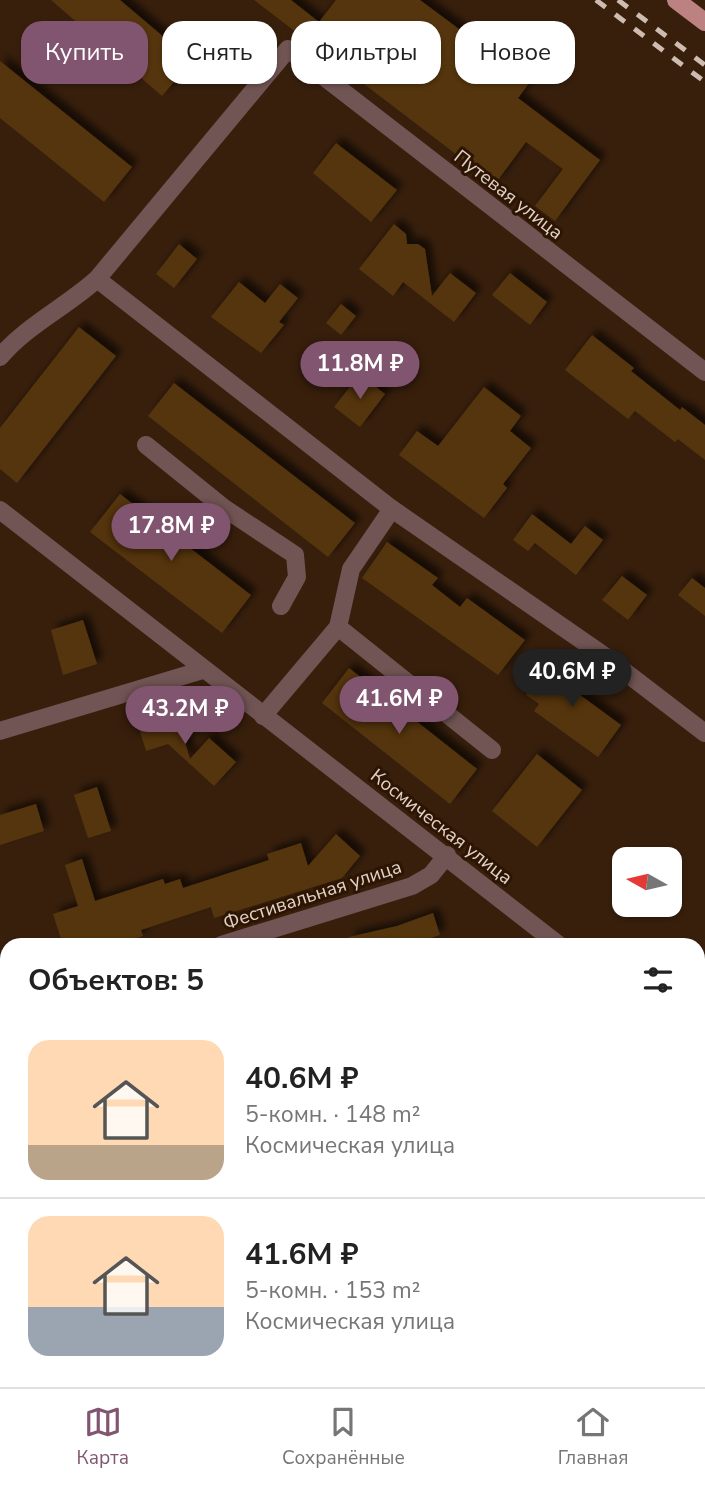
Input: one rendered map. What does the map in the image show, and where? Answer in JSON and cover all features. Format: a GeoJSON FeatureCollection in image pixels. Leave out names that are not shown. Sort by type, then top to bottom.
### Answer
{"type":"FeatureCollection","features":[{"type":"Feature","properties":{"kind":"main road"},"geometry":{"type":"LineString","coordinates":[[676,0],[705,22]]}},
{"type":"Feature","properties":{"kind":"street","name":"Путевая улица"},"geometry":{"type":"LineString","coordinates":[[97,279],[288,50],[705,372]]}},
{"type":"Feature","properties":{"kind":"street"},"geometry":{"type":"LineString","coordinates":[[0,357],[23,332],[73,301],[97,279],[392,509],[604,654],[705,733]]}},
{"type":"Feature","properties":{"kind":"street"},"geometry":{"type":"LineString","coordinates":[[146,445],[224,508],[295,555],[297,577],[281,606]]}},
{"type":"Feature","properties":{"kind":"street"},"geometry":{"type":"LineString","coordinates":[[263,716],[338,627],[351,569],[392,509]]}},
{"type":"Feature","properties":{"kind":"street","name":"Космическая улица"},"geometry":{"type":"LineString","coordinates":[[0,510],[203,670],[447,855],[550,938]]}},
{"type":"Feature","properties":{"kind":"street"},"geometry":{"type":"LineString","coordinates":[[338,627],[492,750]]}},
{"type":"Feature","properties":{"kind":"street"},"geometry":{"type":"LineString","coordinates":[[0,732],[203,670]]}},
{"type":"Feature","properties":{"kind":"street","name":"Фестивальная улица"},"geometry":{"type":"LineString","coordinates":[[244,938],[412,886],[430,875],[447,855]]}},
{"type":"Feature","properties":{"kind":"building"},"geometry":{"type":"Polygon","coordinates":[[[51,0],[120,0],[145,21],[75,21],[51,0]]]}},
{"type":"Feature","properties":{"kind":"building"},"geometry":{"type":"Polygon","coordinates":[[[254,0],[291,0],[318,21],[291,21],[291,28],[254,0]]]}},
{"type":"Feature","properties":{"kind":"building"},"geometry":{"type":"Polygon","coordinates":[[[336,0],[420,0],[455,26],[455,84],[528,84],[518,98],[600,160],[555,221],[535,206],[563,169],[526,142],[495,184],[364,84],[441,84],[441,21],[320,21],[336,0]]]}},
{"type":"Feature","properties":{"kind":"building"},"geometry":{"type":"Polygon","coordinates":[[[148,24],[162,36],[162,84],[172,84],[162,96],[148,84],[148,24]]]}},
{"type":"Feature","properties":{"kind":"building"},"geometry":{"type":"Polygon","coordinates":[[[0,61],[21,78],[21,84],[29,84],[132,167],[104,202],[0,118],[0,61]]]}},
{"type":"Feature","properties":{"kind":"building"},"geometry":{"type":"Polygon","coordinates":[[[336,143],[397,190],[371,222],[313,173],[336,143]]]}},
{"type":"Feature","properties":{"kind":"building"},"geometry":{"type":"Polygon","coordinates":[[[394,224],[406,234],[407,244],[418,244],[425,249],[432,296],[450,273],[476,293],[454,322],[403,282],[393,296],[359,269],[394,224]]]}},
{"type":"Feature","properties":{"kind":"building"},"geometry":{"type":"Polygon","coordinates":[[[179,244],[197,259],[174,288],[156,274],[179,244]]]}},
{"type":"Feature","properties":{"kind":"building"},"geometry":{"type":"Polygon","coordinates":[[[510,273],[547,302],[530,325],[492,295],[510,273]]]}},
{"type":"Feature","properties":{"kind":"building"},"geometry":{"type":"Polygon","coordinates":[[[239,282],[265,303],[280,284],[298,298],[279,322],[284,325],[261,353],[211,317],[239,282]]]}},
{"type":"Feature","properties":{"kind":"building"},"geometry":{"type":"Polygon","coordinates":[[[341,304],[356,316],[341,335],[326,323],[341,304]]]}},
{"type":"Feature","properties":{"kind":"building"},"geometry":{"type":"Polygon","coordinates":[[[79,327],[116,356],[17,483],[0,469],[0,428],[79,327]]]}},
{"type":"Feature","properties":{"kind":"building"},"geometry":{"type":"Polygon","coordinates":[[[592,335],[634,368],[631,371],[680,410],[682,407],[705,425],[705,460],[678,439],[675,442],[635,411],[628,419],[565,370],[592,335]]]}},
{"type":"Feature","properties":{"kind":"building"},"geometry":{"type":"Polygon","coordinates":[[[360,374],[385,394],[360,427],[334,407],[360,374]]]}},
{"type":"Feature","properties":{"kind":"building"},"geometry":{"type":"Polygon","coordinates":[[[174,383],[355,523],[328,557],[148,416],[174,383]]]}},
{"type":"Feature","properties":{"kind":"building"},"geometry":{"type":"Polygon","coordinates":[[[484,387],[521,416],[510,431],[531,448],[503,484],[507,488],[484,518],[399,455],[417,431],[438,446],[484,387]]]}},
{"type":"Feature","properties":{"kind":"building"},"geometry":{"type":"Polygon","coordinates":[[[120,494],[251,595],[222,633],[90,532],[120,494]]]}},
{"type":"Feature","properties":{"kind":"building"},"geometry":{"type":"Polygon","coordinates":[[[532,514],[571,544],[585,526],[603,540],[576,575],[535,543],[528,551],[513,540],[532,514]]]}},
{"type":"Feature","properties":{"kind":"building"},"geometry":{"type":"Polygon","coordinates":[[[387,542],[438,578],[432,585],[460,607],[467,598],[525,640],[498,675],[362,578],[387,542]]]}},
{"type":"Feature","properties":{"kind":"building"},"geometry":{"type":"Polygon","coordinates":[[[622,576],[647,595],[628,620],[602,600],[622,576]]]}},
{"type":"Feature","properties":{"kind":"building"},"geometry":{"type":"Polygon","coordinates":[[[692,578],[705,588],[705,616],[678,595],[692,578]]]}},
{"type":"Feature","properties":{"kind":"building"},"geometry":{"type":"Polygon","coordinates":[[[83,620],[97,664],[63,675],[51,630],[83,620]]]}},
{"type":"Feature","properties":{"kind":"building"},"geometry":{"type":"Polygon","coordinates":[[[554,660],[581,675],[572,689],[621,725],[598,757],[534,711],[539,704],[526,695],[554,660]]]}},
{"type":"Feature","properties":{"kind":"building"},"geometry":{"type":"Polygon","coordinates":[[[349,668],[477,769],[450,804],[322,703],[349,668]]]}},
{"type":"Feature","properties":{"kind":"building"},"geometry":{"type":"Polygon","coordinates":[[[175,709],[190,759],[209,738],[236,762],[214,786],[168,744],[146,751],[137,721],[175,709]]]}},
{"type":"Feature","properties":{"kind":"building"},"geometry":{"type":"Polygon","coordinates":[[[537,754],[582,790],[537,847],[492,811],[537,754]]]}},
{"type":"Feature","properties":{"kind":"building"},"geometry":{"type":"Polygon","coordinates":[[[97,787],[111,831],[88,838],[74,795],[97,787]]]}},
{"type":"Feature","properties":{"kind":"building"},"geometry":{"type":"Polygon","coordinates":[[[36,804],[44,831],[0,845],[0,815],[36,804]]]}},
{"type":"Feature","properties":{"kind":"building"},"geometry":{"type":"Polygon","coordinates":[[[336,834],[360,856],[342,878],[214,918],[211,907],[141,930],[143,936],[137,938],[61,938],[53,914],[78,906],[65,865],[82,859],[95,901],[163,879],[165,884],[180,879],[183,888],[269,860],[267,854],[301,843],[308,866],[336,834]]]}},
{"type":"Feature","properties":{"kind":"building"},"geometry":{"type":"Polygon","coordinates":[[[433,913],[440,935],[430,938],[349,938],[349,937],[397,926],[433,913]]]}},
{"type":"Feature","properties":{"kind":"railway"},"geometry":{"type":"LineString","coordinates":[[596,0],[705,82]]}},
{"type":"Feature","properties":{"kind":"railway"},"geometry":{"type":"LineString","coordinates":[[618,0],[705,65]]}}]}
